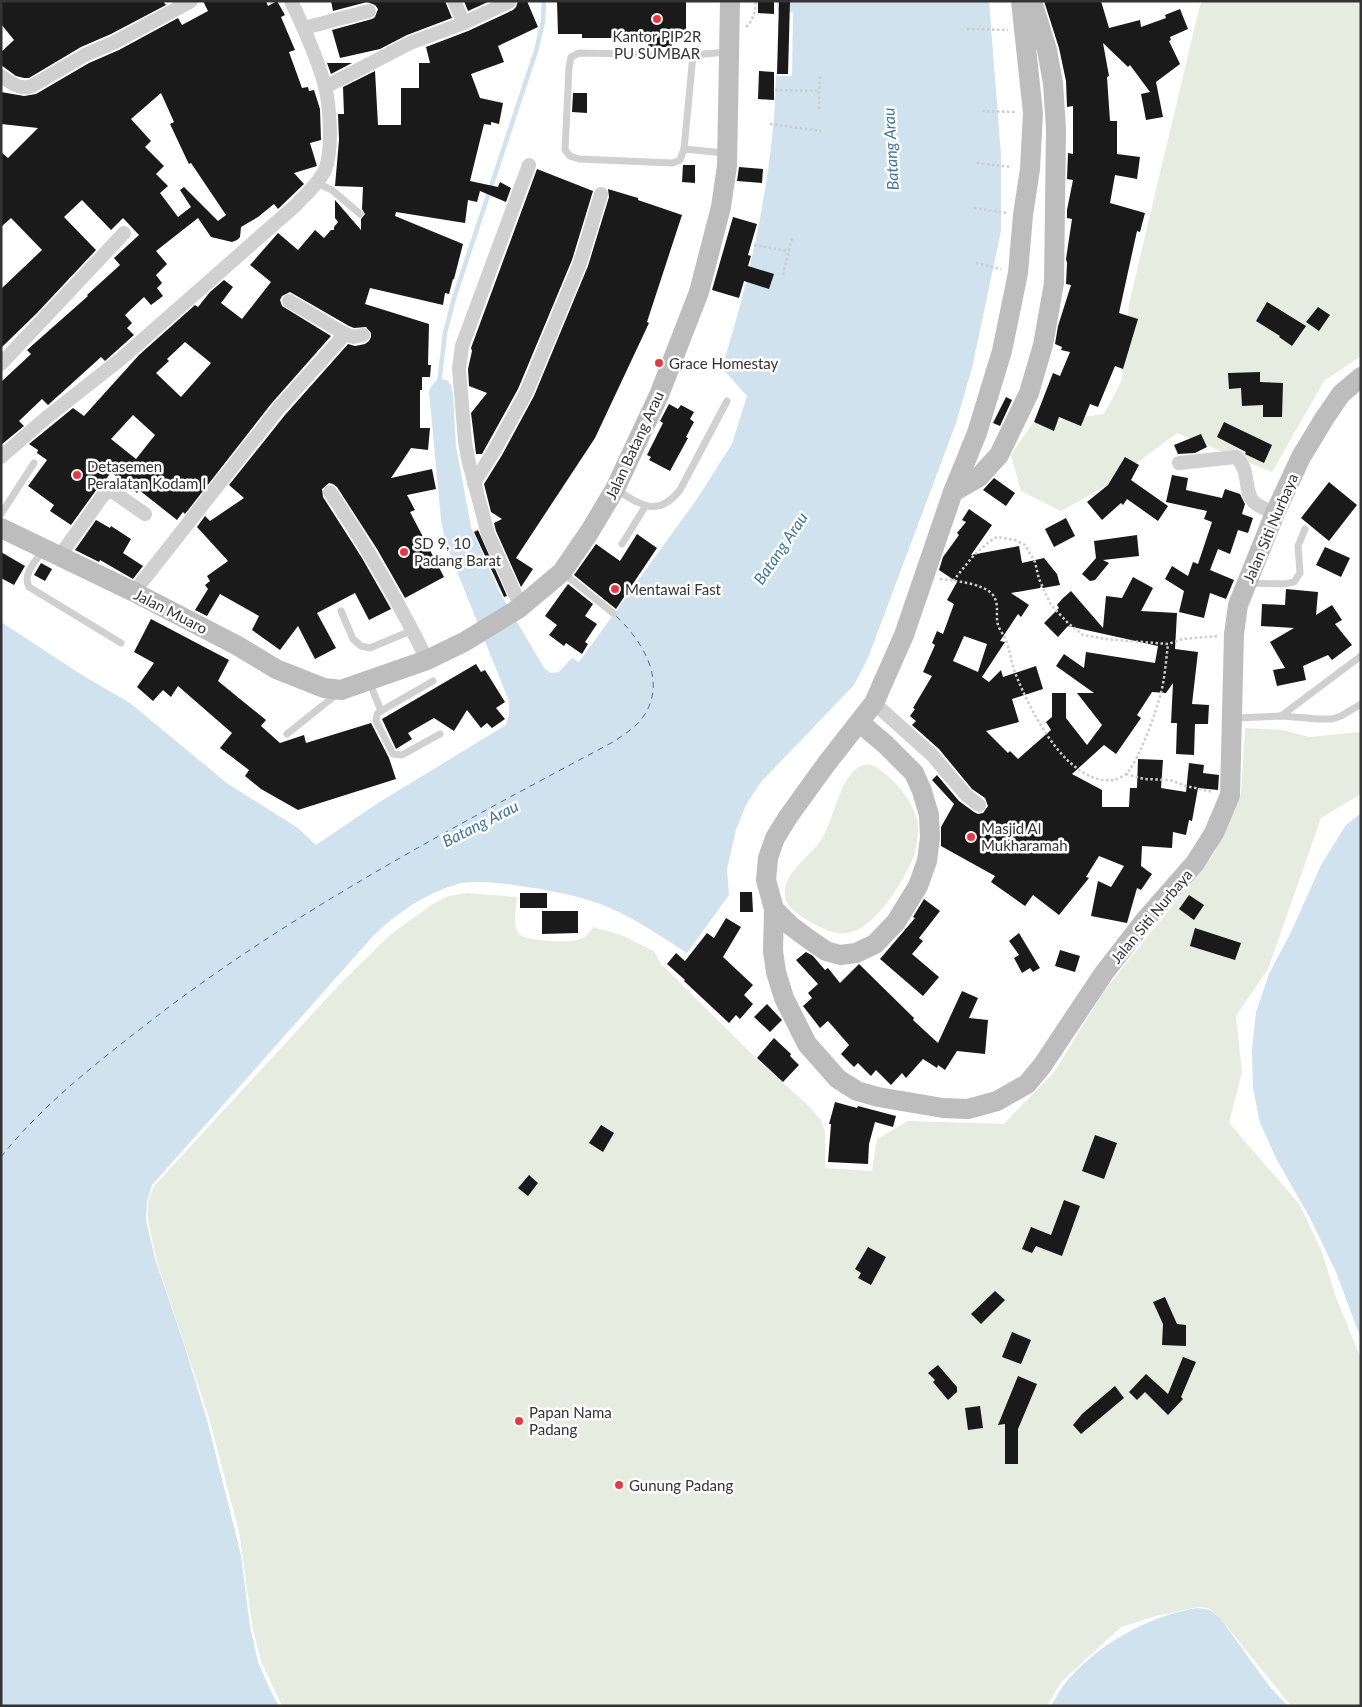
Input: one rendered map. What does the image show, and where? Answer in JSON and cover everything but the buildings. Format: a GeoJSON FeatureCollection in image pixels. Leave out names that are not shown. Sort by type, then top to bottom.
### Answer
{"type":"FeatureCollection","features":[{"type":"Feature","properties":{"kind":"street"},"geometry":{"type":"LineString","coordinates":[[1,457],[129,351],[296,205],[317,183],[325,169],[329,154],[330,131],[325,87],[304,28],[291,1]]}},
{"type":"Feature","properties":{"kind":"street"},"geometry":{"type":"LineString","coordinates":[[454,1],[464,23]]}},
{"type":"Feature","properties":{"kind":"street","name":"Jalan Batang Arau"},"geometry":{"type":"LineString","coordinates":[[341,690],[427,660],[464,642],[520,608],[562,572],[590,531],[615,489],[659,395],[699,292],[721,207],[728,166],[730,1]]}},
{"type":"Feature","properties":{"kind":"street"},"geometry":{"type":"LineString","coordinates":[[860,723],[885,744],[914,773],[929,815],[930,838],[927,861],[918,886],[896,922],[875,944],[856,953],[840,955],[826,951],[791,926],[774,909],[766,880],[768,858],[774,838],[827,763],[874,703],[904,635],[953,492],[976,433],[1002,351],[1018,273],[1023,215],[1030,169],[1033,113],[1021,1]]}},
{"type":"Feature","properties":{"kind":"street"},"geometry":{"type":"LineString","coordinates":[[953,492],[979,477],[999,455],[1029,393],[1043,346],[1054,283],[1056,129],[1053,82],[1047,50],[1032,1]]}},
{"type":"Feature","properties":{"kind":"street"},"geometry":{"type":"LineString","coordinates":[[325,87],[410,43],[464,23],[509,2]]}},
{"type":"Feature","properties":{"kind":"street"},"geometry":{"type":"LineString","coordinates":[[1,76],[17,86],[26,88],[32,86],[85,55],[115,42],[181,3]]}},
{"type":"Feature","properties":{"kind":"street"},"geometry":{"type":"LineString","coordinates":[[304,28],[369,11]]}},
{"type":"Feature","properties":{"kind":"street"},"geometry":{"type":"LineString","coordinates":[[520,608],[488,534],[474,483],[464,441],[459,358],[529,165]]}},
{"type":"Feature","properties":{"kind":"street"},"geometry":{"type":"LineString","coordinates":[[474,483],[526,393],[580,263],[601,194]]}},
{"type":"Feature","properties":{"kind":"street"},"geometry":{"type":"LineString","coordinates":[[1,364],[124,233]]}},
{"type":"Feature","properties":{"kind":"street"},"geometry":{"type":"LineString","coordinates":[[289,301],[344,334],[354,337],[363,335]]}},
{"type":"Feature","properties":{"kind":"street"},"geometry":{"type":"LineString","coordinates":[[134,592],[278,409],[344,334]]}},
{"type":"Feature","properties":{"kind":"street","name":"Jalan Siti Nurbaya"},"geometry":{"type":"LineString","coordinates":[[774,909],[773,951],[776,972],[784,998],[807,1044],[838,1079],[857,1091],[878,1098],[943,1108],[968,1109],[997,1101],[1027,1084],[1042,1066],[1104,973],[1145,920],[1195,863],[1214,833],[1230,795],[1234,634],[1238,605],[1275,513],[1301,457],[1341,394],[1361,377]]}},
{"type":"Feature","properties":{"kind":"street"},"geometry":{"type":"LineString","coordinates":[[1179,462],[1236,457],[1242,463],[1250,496],[1255,504],[1275,513]]}},
{"type":"Feature","properties":{"kind":"street"},"geometry":{"type":"LineString","coordinates":[[51,553],[104,494],[112,491],[145,514]]}},
{"type":"Feature","properties":{"kind":"street"},"geometry":{"type":"LineString","coordinates":[[330,492],[355,530],[413,630],[427,660]]}},
{"type":"Feature","properties":{"kind":"street","name":"Jalan Muaro"},"geometry":{"type":"LineString","coordinates":[[1,528],[134,592],[238,646],[276,669],[324,688],[341,690]]}},
{"type":"Feature","properties":{"kind":"street"},"geometry":{"type":"LineString","coordinates":[[874,703],[932,755],[966,795],[979,805]]}},
{"type":"Feature","properties":{"kind":"lane"},"geometry":{"type":"LineString","coordinates":[[693,55],[684,149],[680,160],[673,163],[579,159],[570,156],[565,150],[568,67],[572,56],[579,52],[693,55],[730,52]]}},
{"type":"Feature","properties":{"kind":"lane"},"geometry":{"type":"LineString","coordinates":[[684,149],[728,154]]}},
{"type":"Feature","properties":{"kind":"lane"},"geometry":{"type":"LineString","coordinates":[[317,183],[332,190],[360,214]]}},
{"type":"Feature","properties":{"kind":"lane"},"geometry":{"type":"LineString","coordinates":[[615,489],[645,507],[662,505],[673,500],[728,400]]}},
{"type":"Feature","properties":{"kind":"lane"},"geometry":{"type":"LineString","coordinates":[[1,514],[34,462]]}},
{"type":"Feature","properties":{"kind":"lane"},"geometry":{"type":"LineString","coordinates":[[622,544],[645,507]]}},
{"type":"Feature","properties":{"kind":"lane"},"geometry":{"type":"LineString","coordinates":[[1246,583],[1284,584],[1294,582],[1300,573],[1298,546],[1304,529]]}},
{"type":"Feature","properties":{"kind":"lane"},"geometry":{"type":"LineString","coordinates":[[51,553],[27,575],[26,582],[29,587],[121,643]]}},
{"type":"Feature","properties":{"kind":"lane"},"geometry":{"type":"LineString","coordinates":[[562,572],[613,613]]}},
{"type":"Feature","properties":{"kind":"lane"},"geometry":{"type":"LineString","coordinates":[[341,611],[353,639],[361,646],[370,648],[413,630]]}},
{"type":"Feature","properties":{"kind":"lane"},"geometry":{"type":"LineString","coordinates":[[1281,716],[1361,656]]}},
{"type":"Feature","properties":{"kind":"lane"},"geometry":{"type":"LineString","coordinates":[[369,681],[382,710]]}},
{"type":"Feature","properties":{"kind":"lane"},"geometry":{"type":"LineString","coordinates":[[433,681],[382,710],[377,714],[376,721],[393,754],[402,755],[440,734]]}},
{"type":"Feature","properties":{"kind":"lane"},"geometry":{"type":"LineString","coordinates":[[287,734],[341,690]]}},
{"type":"Feature","properties":{"kind":"lane"},"geometry":{"type":"LineString","coordinates":[[1232,718],[1281,716],[1332,719],[1361,704]]}},
{"type":"Feature","properties":{"kind":"path"},"geometry":{"type":"LineString","coordinates":[[967,29],[1025,31]]}},
{"type":"Feature","properties":{"kind":"path"},"geometry":{"type":"LineString","coordinates":[[819,109],[820,76]]}},
{"type":"Feature","properties":{"kind":"path"},"geometry":{"type":"LineString","coordinates":[[774,90],[820,91]]}},
{"type":"Feature","properties":{"kind":"path"},"geometry":{"type":"LineString","coordinates":[[982,111],[1033,113]]}},
{"type":"Feature","properties":{"kind":"path"},"geometry":{"type":"LineString","coordinates":[[770,124],[821,131]]}},
{"type":"Feature","properties":{"kind":"path"},"geometry":{"type":"LineString","coordinates":[[976,163],[1030,169]]}},
{"type":"Feature","properties":{"kind":"path"},"geometry":{"type":"LineString","coordinates":[[974,208],[1023,215]]}},
{"type":"Feature","properties":{"kind":"path"},"geometry":{"type":"LineString","coordinates":[[783,275],[792,238]]}},
{"type":"Feature","properties":{"kind":"path"},"geometry":{"type":"LineString","coordinates":[[754,245],[789,252]]}},
{"type":"Feature","properties":{"kind":"path"},"geometry":{"type":"LineString","coordinates":[[976,263],[1018,273]]}},
{"type":"Feature","properties":{"kind":"path"},"geometry":{"type":"LineString","coordinates":[[953,581],[974,554],[990,541],[997,537],[1016,540],[1025,545],[1035,562],[1039,579],[1051,605],[1068,623],[1083,635],[1105,639],[1168,644],[1183,639],[1234,634]]}},
{"type":"Feature","properties":{"kind":"path"},"geometry":{"type":"LineString","coordinates":[[924,576],[988,590],[995,598],[998,609],[998,624],[1006,639],[1016,674],[1030,709],[1061,754],[1088,775],[1107,780],[1116,780],[1126,774],[1144,742],[1162,692],[1168,644]]}},
{"type":"Feature","properties":{"kind":"path"},"geometry":{"type":"LineString","coordinates":[[1126,774],[1144,779],[1170,780],[1186,786],[1230,795]]}},
{"type":"Feature","properties":{"kind":"shaded area"},"geometry":{"type":"Polygon","coordinates":[[[1202,1],[1361,1],[1361,356],[1324,381],[1272,472],[1177,433],[1104,487],[1061,511],[1021,491],[1011,455],[1032,424],[1104,414],[1122,380],[1129,304],[1202,1]]]}},
{"type":"Feature","properties":{"kind":"shaded area"},"geometry":{"type":"Polygon","coordinates":[[[1245,728],[1283,730],[1309,737],[1361,732],[1361,794],[1321,818],[1268,969],[1236,1016],[1242,1072],[1229,1123],[1300,1205],[1322,1252],[1335,1295],[1361,1358],[1361,1706],[1291,1706],[1220,1618],[1209,1608],[1198,1607],[1156,1616],[1121,1627],[1061,1682],[1047,1706],[282,1706],[261,1661],[252,1625],[239,1531],[209,1418],[157,1262],[148,1220],[148,1202],[154,1186],[340,984],[390,935],[434,903],[449,896],[467,893],[517,897],[516,928],[520,935],[524,937],[548,941],[573,941],[585,936],[593,927],[621,935],[654,951],[661,964],[761,1063],[810,1107],[821,1120],[825,1132],[825,1168],[872,1171],[877,1139],[908,1121],[1004,1124],[1055,1071],[1104,991],[1214,854],[1241,794],[1245,728]]]}},
{"type":"Feature","properties":{"kind":"shaded area"},"geometry":{"type":"Polygon","coordinates":[[[867,764],[876,767],[889,777],[908,799],[915,812],[918,825],[915,852],[905,875],[879,913],[858,930],[838,933],[818,926],[796,913],[786,901],[785,888],[792,873],[824,835],[842,790],[851,774],[860,766],[867,764]]]}},
{"type":"Feature","properties":{"kind":"water","name":"Batang Arau"},"geometry":{"type":"Polygon","coordinates":[[[777,1],[989,1],[1001,155],[1001,231],[972,368],[956,423],[868,658],[854,685],[761,782],[746,805],[736,830],[727,870],[729,895],[687,953],[629,917],[608,907],[574,896],[495,883],[464,883],[446,888],[413,904],[374,935],[152,1185],[147,1202],[146,1221],[156,1262],[207,1420],[241,1556],[250,1626],[258,1662],[279,1706],[1,1706],[1,622],[82,675],[130,703],[228,784],[298,828],[316,845],[378,803],[506,725],[509,714],[509,701],[446,544],[441,520],[429,391],[438,379],[447,380],[451,385],[456,446],[471,527],[499,591],[544,668],[551,673],[559,672],[572,658],[579,662],[697,499],[732,444],[747,396],[722,368],[747,280],[760,220],[773,129],[776,76],[792,76],[793,12],[778,12],[777,1]]]}},
{"type":"Feature","properties":{"kind":"water"},"geometry":{"type":"Polygon","coordinates":[[[1361,813],[1361,1339],[1336,1272],[1310,1218],[1277,1160],[1260,1123],[1253,1088],[1252,1051],[1256,1012],[1269,974],[1292,930],[1321,865],[1346,825],[1361,813]]]}},
{"type":"Feature","properties":{"kind":"water"},"geometry":{"type":"Polygon","coordinates":[[[1198,1608],[1210,1610],[1220,1618],[1270,1687],[1288,1706],[1051,1706],[1063,1686],[1076,1671],[1106,1646],[1142,1625],[1179,1612],[1198,1608]]]}},
{"type":"Feature","properties":{"kind":"waterway"},"geometry":{"type":"LineString","coordinates":[[439,384],[445,333],[454,298],[536,51],[543,22],[544,1]]}},
{"type":"Feature","properties":{"kind":"ferry route"},"geometry":{"type":"LineString","coordinates":[[1,1157],[32,1122],[84,1074],[195,988],[252,949],[310,911],[430,841],[613,742],[635,726],[645,714],[651,701],[652,674],[642,648],[615,615]]}},
{"type":"Feature","properties":{"kind":"place","name":"Kantor PIP2R PU SUMBAR"},"geometry":{"type":"Point","coordinates":[657,19]}},
{"type":"Feature","properties":{"kind":"place","name":"Grace Homestay"},"geometry":{"type":"Point","coordinates":[659,363]}},
{"type":"Feature","properties":{"kind":"place","name":"Detasemen Peralatan Kodam I"},"geometry":{"type":"Point","coordinates":[77,475]}},
{"type":"Feature","properties":{"kind":"place","name":"SD 9, 10 Padang Barat"},"geometry":{"type":"Point","coordinates":[404,552]}},
{"type":"Feature","properties":{"kind":"place","name":"Mentawai Fast"},"geometry":{"type":"Point","coordinates":[615,589]}},
{"type":"Feature","properties":{"kind":"place","name":"Masjid Al Mukharamah"},"geometry":{"type":"Point","coordinates":[971,837]}},
{"type":"Feature","properties":{"kind":"place","name":"Papan Nama Padang"},"geometry":{"type":"Point","coordinates":[519,1421]}},
{"type":"Feature","properties":{"kind":"place","name":"Gunung Padang"},"geometry":{"type":"Point","coordinates":[619,1485]}}]}
